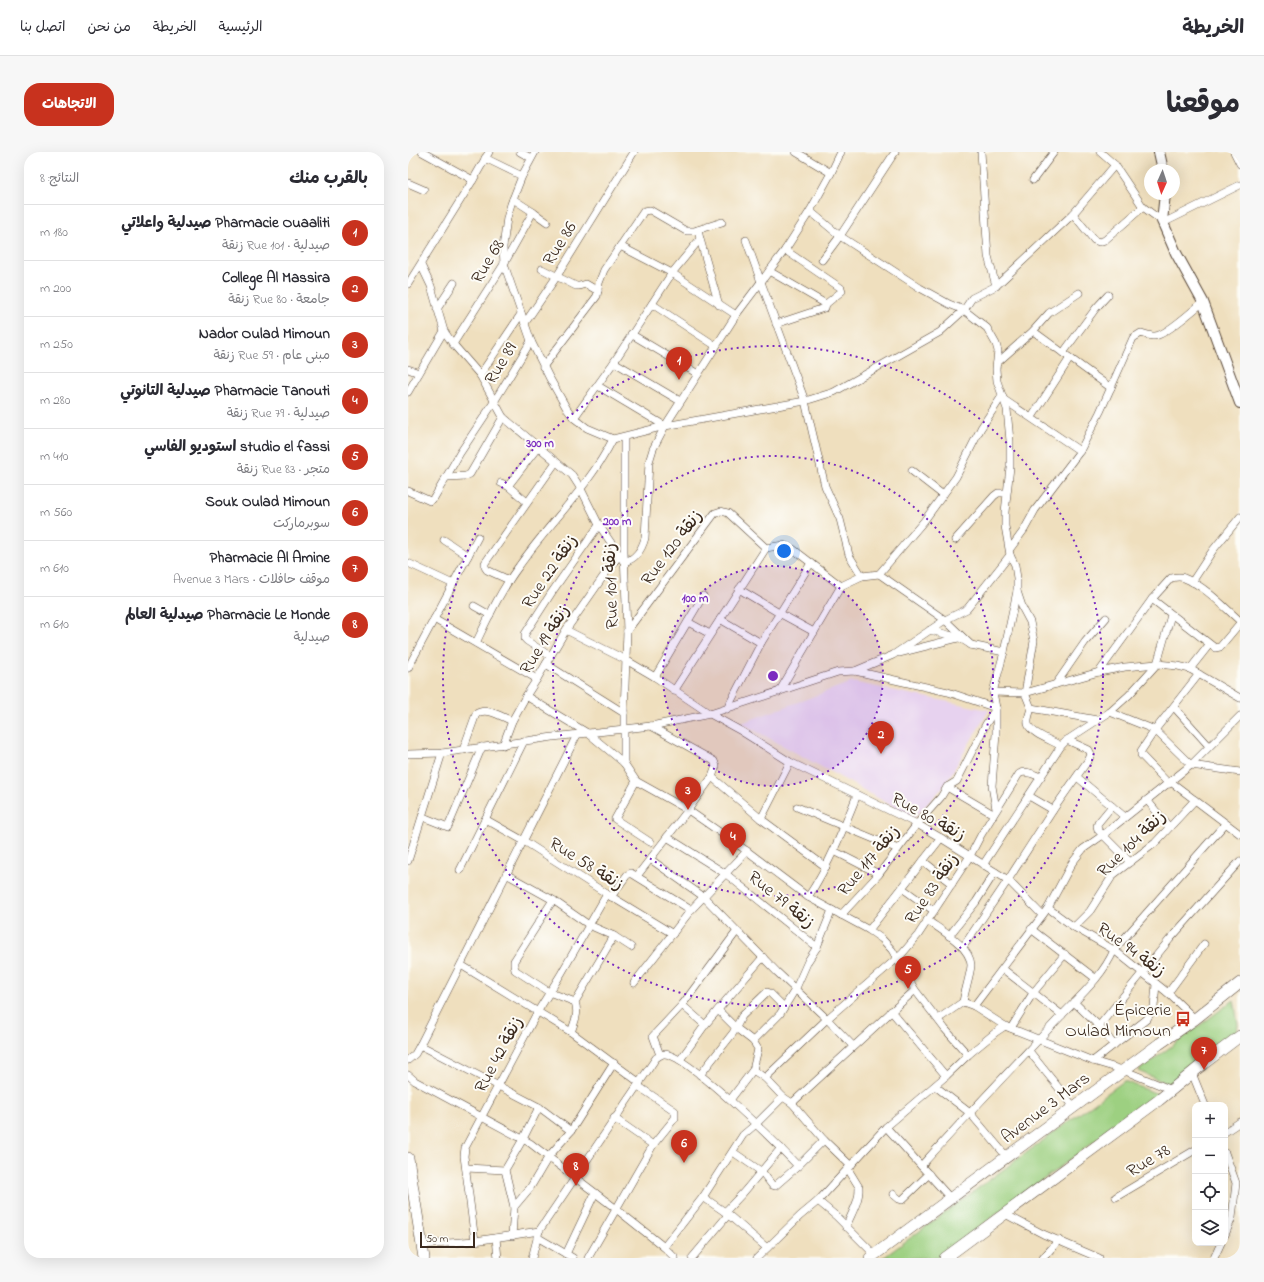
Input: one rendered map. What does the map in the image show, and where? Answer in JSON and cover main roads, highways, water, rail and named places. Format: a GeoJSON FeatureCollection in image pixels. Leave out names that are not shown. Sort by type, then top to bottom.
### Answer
{"type":"FeatureCollection","features":[{"type":"Feature","properties":{"kind":"main road","name":"Avenue 3 Mars"},"geometry":{"type":"LineString","coordinates":[[874,1257],[1123,1070],[1196,1018],[1240,983]]}},
{"type":"Feature","properties":{"kind":"main road"},"geometry":{"type":"LineString","coordinates":[[945,1258],[1172,1090],[1240,1036]]}},
{"type":"Feature","properties":{"kind":"main road"},"geometry":{"type":"LineString","coordinates":[[408,1158],[424,1258]]}},
{"type":"Feature","properties":{"kind":"place","name":"Pharmacie Ouaaliti صيدلية واعلاتي"},"geometry":{"type":"Point","coordinates":[679,380]}},
{"type":"Feature","properties":{"kind":"place","name":"College Al Massira"},"geometry":{"type":"Point","coordinates":[881,754]}},
{"type":"Feature","properties":{"kind":"place","name":"Nador Oulad Mimoun"},"geometry":{"type":"Point","coordinates":[688,810]}},
{"type":"Feature","properties":{"kind":"place","name":"Pharmacie Tanouti صيدلية التانوتي"},"geometry":{"type":"Point","coordinates":[733,856]}},
{"type":"Feature","properties":{"kind":"place","name":"studio el fassi استوديو الفاسي"},"geometry":{"type":"Point","coordinates":[908,989]}},
{"type":"Feature","properties":{"kind":"place","name":"Épicerie Oulad Mimoun"},"geometry":{"type":"Point","coordinates":[1183,1019]}},
{"type":"Feature","properties":{"kind":"place","name":"Pharmacie Al Amine"},"geometry":{"type":"Point","coordinates":[1204,1070]}},
{"type":"Feature","properties":{"kind":"place","name":"Souk Oulad Mimoun"},"geometry":{"type":"Point","coordinates":[684,1163]}},
{"type":"Feature","properties":{"kind":"place","name":"Pharmacie Le Monde صيدلية العالم"},"geometry":{"type":"Point","coordinates":[576,1186]}}]}
